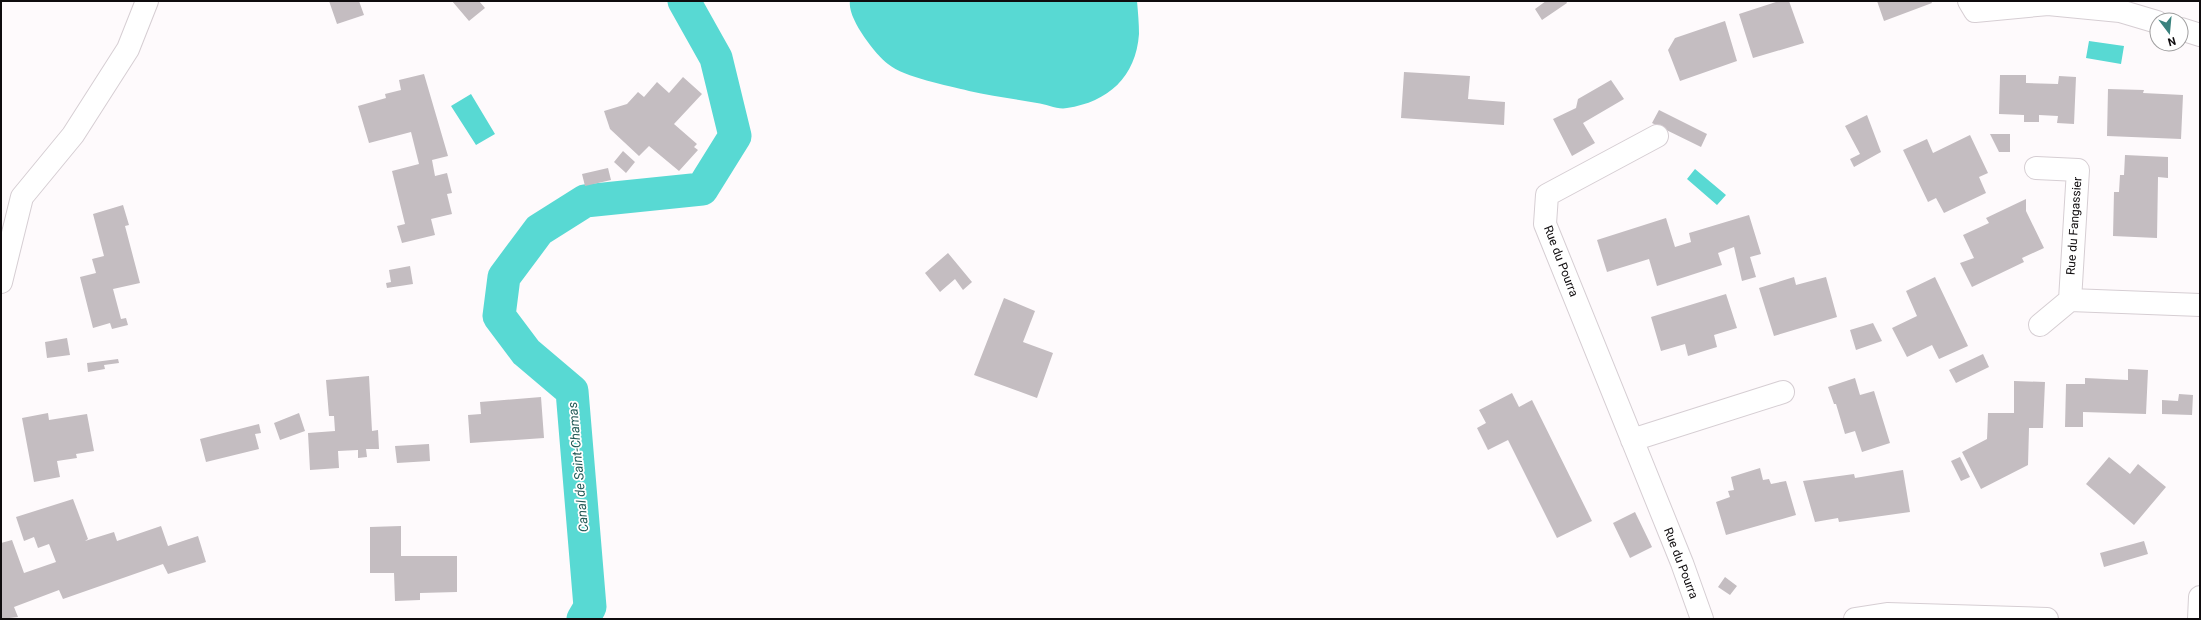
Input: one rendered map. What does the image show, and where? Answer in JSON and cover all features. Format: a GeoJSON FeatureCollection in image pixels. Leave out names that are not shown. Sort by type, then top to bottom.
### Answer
{"type":"FeatureCollection","features":[{"type":"Feature","properties":{"kind":"street"},"geometry":{"type":"LineString","coordinates":[[1,282],[22,197],[73,135],[128,49],[146,1]]}},
{"type":"Feature","properties":{"kind":"street"},"geometry":{"type":"LineString","coordinates":[[1969,1],[1975,11],[2048,4],[2120,11],[2149,20]]}},
{"type":"Feature","properties":{"kind":"street"},"geometry":{"type":"LineString","coordinates":[[2189,32],[2200,35]]}},
{"type":"Feature","properties":{"kind":"street","name":"Rue du Pourra"},"geometry":{"type":"LineString","coordinates":[[1657,136],[1547,195],[1545,224],[1682,563],[1702,619]]}},
{"type":"Feature","properties":{"kind":"street","name":"Rue du Fangassier"},"geometry":{"type":"LineString","coordinates":[[2036,168],[2078,170],[2070,300]]}},
{"type":"Feature","properties":{"kind":"street"},"geometry":{"type":"LineString","coordinates":[[2040,325],[2070,300],[2200,305]]}},
{"type":"Feature","properties":{"kind":"street"},"geometry":{"type":"LineString","coordinates":[[1632,440],[1783,392]]}},
{"type":"Feature","properties":{"kind":"street"},"geometry":{"type":"LineString","coordinates":[[2199,619],[2200,597]]}},
{"type":"Feature","properties":{"kind":"street"},"geometry":{"type":"LineString","coordinates":[[1855,619],[1887,614],[2047,619]]}},
{"type":"Feature","properties":{"kind":"water"},"geometry":{"type":"Polygon","coordinates":[[[850,1],[1137,1],[1139,34],[1137,49],[1126,75],[1107,93],[1082,105],[1060,108],[938,84],[895,69],[876,52],[857,26],[850,8],[850,1]]]}},
{"type":"Feature","properties":{"kind":"water"},"geometry":{"type":"Polygon","coordinates":[[[2089,41],[2124,46],[2121,64],[2086,58],[2089,41]]]}},
{"type":"Feature","properties":{"kind":"water"},"geometry":{"type":"Polygon","coordinates":[[[471,94],[495,134],[476,145],[451,106],[471,94]]]}},
{"type":"Feature","properties":{"kind":"water"},"geometry":{"type":"Polygon","coordinates":[[[1695,169],[1726,195],[1717,205],[1687,179],[1695,169]]]}},
{"type":"Feature","properties":{"kind":"building"},"geometry":{"type":"Polygon","coordinates":[[[329,1],[359,1],[364,15],[337,24],[329,1]]]}},
{"type":"Feature","properties":{"kind":"building"},"geometry":{"type":"Polygon","coordinates":[[[452,1],[479,1],[485,8],[469,21],[452,1]]]}},
{"type":"Feature","properties":{"kind":"building"},"geometry":{"type":"Polygon","coordinates":[[[1546,1],[1566,1],[1567,3],[1542,20],[1535,9],[1546,1]]]}},
{"type":"Feature","properties":{"kind":"building"},"geometry":{"type":"Polygon","coordinates":[[[1779,1],[1789,1],[1804,43],[1753,58],[1739,14],[1779,1]]]}},
{"type":"Feature","properties":{"kind":"building"},"geometry":{"type":"Polygon","coordinates":[[[1877,1],[1931,1],[1932,3],[1884,21],[1877,1]]]}},
{"type":"Feature","properties":{"kind":"building"},"geometry":{"type":"Polygon","coordinates":[[[1725,21],[1737,61],[1680,81],[1668,50],[1675,38],[1725,21]]]}},
{"type":"Feature","properties":{"kind":"building"},"geometry":{"type":"Polygon","coordinates":[[[1404,72],[1470,76],[1468,99],[1505,102],[1504,125],[1401,118],[1404,72]]]}},
{"type":"Feature","properties":{"kind":"building"},"geometry":{"type":"Polygon","coordinates":[[[424,74],[448,156],[432,160],[435,176],[447,173],[452,193],[447,194],[452,214],[431,219],[435,235],[402,243],[397,226],[405,224],[392,171],[419,164],[411,132],[369,143],[358,106],[386,98],[385,94],[401,90],[399,80],[424,74]]]}},
{"type":"Feature","properties":{"kind":"building"},"geometry":{"type":"Polygon","coordinates":[[[2000,75],[2026,75],[2026,83],[2058,84],[2059,76],[2076,77],[2074,124],[2057,123],[2058,116],[2039,115],[2039,122],[2024,122],[2024,115],[1999,114],[2000,75]]]}},
{"type":"Feature","properties":{"kind":"building"},"geometry":{"type":"Polygon","coordinates":[[[683,77],[702,94],[674,124],[697,144],[694,147],[698,150],[679,171],[649,146],[639,156],[610,129],[604,111],[627,104],[638,92],[644,97],[657,82],[669,93],[683,77]]]}},
{"type":"Feature","properties":{"kind":"building"},"geometry":{"type":"Polygon","coordinates":[[[1611,80],[1624,99],[1583,123],[1595,143],[1572,156],[1553,119],[1576,108],[1578,99],[1611,80]]]}},
{"type":"Feature","properties":{"kind":"building"},"geometry":{"type":"Polygon","coordinates":[[[2108,89],[2144,90],[2143,93],[2183,95],[2181,139],[2107,136],[2108,89]]]}},
{"type":"Feature","properties":{"kind":"building"},"geometry":{"type":"Polygon","coordinates":[[[1659,110],[1707,134],[1701,147],[1652,123],[1659,110]]]}},
{"type":"Feature","properties":{"kind":"building"},"geometry":{"type":"Polygon","coordinates":[[[1867,115],[1881,152],[1854,167],[1850,159],[1860,154],[1845,126],[1867,115]]]}},
{"type":"Feature","properties":{"kind":"building"},"geometry":{"type":"Polygon","coordinates":[[[1990,134],[2010,134],[2010,152],[1999,152],[1990,134]]]}},
{"type":"Feature","properties":{"kind":"building"},"geometry":{"type":"Polygon","coordinates":[[[1970,135],[1988,173],[1979,177],[1986,193],[1944,213],[1936,198],[1928,202],[1903,150],[1927,139],[1933,153],[1970,135]]]}},
{"type":"Feature","properties":{"kind":"building"},"geometry":{"type":"Polygon","coordinates":[[[623,151],[635,162],[626,173],[614,162],[623,151]]]}},
{"type":"Feature","properties":{"kind":"building"},"geometry":{"type":"Polygon","coordinates":[[[2125,155],[2168,157],[2168,178],[2158,177],[2157,238],[2113,236],[2114,192],[2119,192],[2120,175],[2124,175],[2125,155]]]}},
{"type":"Feature","properties":{"kind":"building"},"geometry":{"type":"Polygon","coordinates":[[[608,168],[611,180],[585,186],[582,174],[608,168]]]}},
{"type":"Feature","properties":{"kind":"building"},"geometry":{"type":"Polygon","coordinates":[[[2026,199],[2026,211],[2044,248],[2022,258],[2024,262],[1972,287],[1960,263],[1974,258],[1963,235],[1989,223],[1986,218],[2026,199]]]}},
{"type":"Feature","properties":{"kind":"building"},"geometry":{"type":"Polygon","coordinates":[[[123,205],[129,225],[125,226],[140,283],[113,289],[121,319],[126,318],[128,325],[112,329],[110,323],[93,328],[80,277],[96,273],[92,259],[104,256],[93,214],[123,205]]]}},
{"type":"Feature","properties":{"kind":"building"},"geometry":{"type":"Polygon","coordinates":[[[1749,215],[1761,254],[1750,257],[1756,277],[1742,281],[1734,247],[1718,253],[1722,265],[1657,286],[1649,259],[1607,272],[1597,240],[1666,218],[1675,247],[1691,242],[1689,233],[1749,215]]]}},
{"type":"Feature","properties":{"kind":"building"},"geometry":{"type":"Polygon","coordinates":[[[948,253],[972,282],[963,290],[955,279],[940,292],[925,273],[948,253]]]}},
{"type":"Feature","properties":{"kind":"building"},"geometry":{"type":"Polygon","coordinates":[[[410,266],[413,284],[387,288],[386,283],[391,282],[389,270],[410,266]]]}},
{"type":"Feature","properties":{"kind":"building"},"geometry":{"type":"Polygon","coordinates":[[[1794,277],[1796,285],[1826,277],[1837,317],[1774,336],[1759,288],[1794,277]]]}},
{"type":"Feature","properties":{"kind":"building"},"geometry":{"type":"Polygon","coordinates":[[[1935,277],[1968,346],[1939,359],[1932,345],[1907,357],[1892,328],[1917,316],[1906,291],[1935,277]]]}},
{"type":"Feature","properties":{"kind":"building"},"geometry":{"type":"Polygon","coordinates":[[[1726,294],[1737,328],[1714,335],[1717,347],[1688,356],[1685,344],[1661,351],[1651,317],[1726,294]]]}},
{"type":"Feature","properties":{"kind":"building"},"geometry":{"type":"Polygon","coordinates":[[[1004,298],[1035,311],[1023,342],[1053,353],[1037,398],[974,375],[1004,298]]]}},
{"type":"Feature","properties":{"kind":"building"},"geometry":{"type":"Polygon","coordinates":[[[1873,323],[1882,341],[1856,350],[1850,330],[1873,323]]]}},
{"type":"Feature","properties":{"kind":"building"},"geometry":{"type":"Polygon","coordinates":[[[67,338],[70,355],[47,358],[45,342],[67,338]]]}},
{"type":"Feature","properties":{"kind":"building"},"geometry":{"type":"Polygon","coordinates":[[[1983,354],[1989,367],[1956,383],[1949,370],[1983,354]]]}},
{"type":"Feature","properties":{"kind":"building"},"geometry":{"type":"Polygon","coordinates":[[[118,359],[119,363],[104,365],[105,369],[88,372],[87,363],[118,359]]]}},
{"type":"Feature","properties":{"kind":"building"},"geometry":{"type":"Polygon","coordinates":[[[2128,369],[2148,370],[2146,414],[2083,412],[2083,427],[2065,427],[2066,384],[2085,384],[2085,378],[2128,380],[2128,369]]]}},
{"type":"Feature","properties":{"kind":"building"},"geometry":{"type":"Polygon","coordinates":[[[369,376],[372,431],[378,430],[379,449],[366,449],[367,457],[358,458],[358,450],[338,451],[339,468],[310,470],[308,433],[335,431],[334,416],[329,416],[326,380],[369,376]]]}},
{"type":"Feature","properties":{"kind":"building"},"geometry":{"type":"Polygon","coordinates":[[[1855,378],[1860,395],[1874,391],[1890,443],[1862,452],[1855,431],[1845,434],[1836,404],[1834,404],[1828,387],[1855,378]]]}},
{"type":"Feature","properties":{"kind":"building"},"geometry":{"type":"Polygon","coordinates":[[[2014,381],[2045,382],[2043,428],[2029,428],[2028,465],[1981,489],[1962,452],[1987,439],[1988,413],[2014,413],[2014,381]]]}},
{"type":"Feature","properties":{"kind":"building"},"geometry":{"type":"Polygon","coordinates":[[[1512,393],[1519,407],[1532,400],[1592,521],[1557,538],[1508,440],[1488,450],[1477,428],[1486,423],[1479,410],[1512,393]]]}},
{"type":"Feature","properties":{"kind":"building"},"geometry":{"type":"Polygon","coordinates":[[[2179,394],[2193,395],[2192,415],[2162,414],[2162,400],[2178,401],[2179,394]]]}},
{"type":"Feature","properties":{"kind":"building"},"geometry":{"type":"Polygon","coordinates":[[[541,397],[544,438],[470,443],[468,415],[481,414],[480,402],[541,397]]]}},
{"type":"Feature","properties":{"kind":"building"},"geometry":{"type":"Polygon","coordinates":[[[48,413],[49,420],[87,414],[94,451],[76,454],[77,458],[57,461],[60,477],[34,482],[22,418],[48,413]]]}},
{"type":"Feature","properties":{"kind":"building"},"geometry":{"type":"Polygon","coordinates":[[[299,413],[305,431],[280,440],[274,423],[299,413]]]}},
{"type":"Feature","properties":{"kind":"building"},"geometry":{"type":"Polygon","coordinates":[[[259,424],[261,433],[255,434],[259,449],[206,462],[200,439],[259,424]]]}},
{"type":"Feature","properties":{"kind":"building"},"geometry":{"type":"Polygon","coordinates":[[[429,444],[430,461],[397,463],[395,446],[429,444]]]}},
{"type":"Feature","properties":{"kind":"building"},"geometry":{"type":"Polygon","coordinates":[[[1960,457],[1970,477],[1961,481],[1951,461],[1960,457]]]}},
{"type":"Feature","properties":{"kind":"building"},"geometry":{"type":"Polygon","coordinates":[[[2109,457],[2130,474],[2138,464],[2166,487],[2134,525],[2086,484],[2109,457]]]}},
{"type":"Feature","properties":{"kind":"building"},"geometry":{"type":"Polygon","coordinates":[[[1760,468],[1763,480],[1769,479],[1771,484],[1786,481],[1796,515],[1726,535],[1716,502],[1730,497],[1728,491],[1734,490],[1731,477],[1760,468]]]}},
{"type":"Feature","properties":{"kind":"building"},"geometry":{"type":"Polygon","coordinates":[[[1903,470],[1910,512],[1839,522],[1838,518],[1815,522],[1803,481],[1854,474],[1855,478],[1903,470]]]}},
{"type":"Feature","properties":{"kind":"building"},"geometry":{"type":"Polygon","coordinates":[[[73,499],[88,539],[85,541],[114,532],[117,541],[161,526],[168,546],[198,536],[206,562],[168,574],[163,564],[63,599],[59,590],[14,607],[18,617],[1,619],[1,543],[12,540],[24,573],[56,562],[49,544],[38,548],[34,537],[24,541],[16,517],[73,499]]]}},
{"type":"Feature","properties":{"kind":"building"},"geometry":{"type":"Polygon","coordinates":[[[1635,512],[1652,547],[1630,558],[1613,523],[1635,512]]]}},
{"type":"Feature","properties":{"kind":"building"},"geometry":{"type":"Polygon","coordinates":[[[401,526],[401,556],[457,556],[457,592],[420,593],[420,600],[395,601],[394,573],[370,573],[370,527],[401,526]]]}},
{"type":"Feature","properties":{"kind":"building"},"geometry":{"type":"Polygon","coordinates":[[[2144,541],[2148,554],[2104,567],[2100,553],[2144,541]]]}},
{"type":"Feature","properties":{"kind":"building"},"geometry":{"type":"Polygon","coordinates":[[[1725,577],[1737,586],[1730,595],[1718,587],[1725,577]]]}},
{"type":"Feature","properties":{"kind":"waterway","name":"Canal de Saint-Chamas"},"geometry":{"type":"LineString","coordinates":[[583,619],[590,607],[572,391],[526,352],[499,316],[504,277],[539,230],[585,201],[702,189],[735,136],[716,58],[684,1]]}}]}
